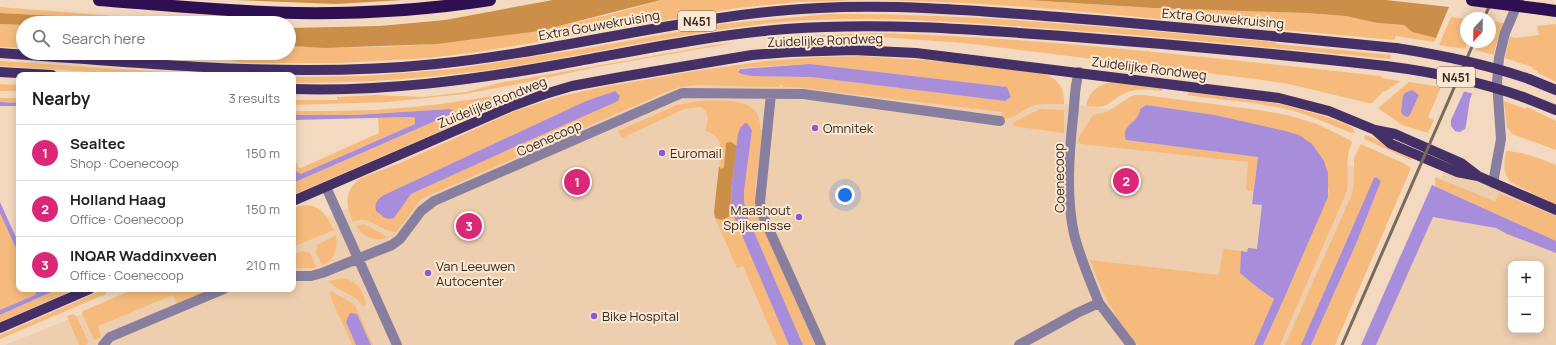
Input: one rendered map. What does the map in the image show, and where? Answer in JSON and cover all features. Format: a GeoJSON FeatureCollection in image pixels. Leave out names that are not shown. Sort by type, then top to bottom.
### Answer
{"type":"FeatureCollection","features":[{"type":"Feature","properties":{"kind":"highway"},"geometry":{"type":"LineString","coordinates":[[99,0],[230,10],[318,14],[394,11],[443,7],[490,0]]}},
{"type":"Feature","properties":{"kind":"highway"},"geometry":{"type":"LineString","coordinates":[[1472,0],[1556,11]]}},
{"type":"Feature","properties":{"kind":"main road","name":"Extra Gouwekruising"},"geometry":{"type":"LineString","coordinates":[[104,60],[237,69],[307,71],[372,69],[433,64],[498,56],[735,15],[801,9],[866,7],[938,8],[1111,21],[1396,48],[1457,58],[1495,68],[1556,90]]}},
{"type":"Feature","properties":{"kind":"main road","name":"N451"},"geometry":{"type":"LineString","coordinates":[[296,89],[345,89],[439,83],[521,71],[745,33],[856,25],[988,30],[1195,47],[1386,66],[1452,76],[1493,87],[1556,110]]}},
{"type":"Feature","properties":{"kind":"main road","name":"Zuidelijke Rondweg"},"geometry":{"type":"LineString","coordinates":[[296,200],[512,106],[572,86],[725,59],[790,52],[853,50],[888,51],[947,56],[1279,98],[1329,111],[1375,130],[1391,144],[1457,172],[1478,176],[1556,210]]}},
{"type":"Feature","properties":{"kind":"main road","name":"Extra Gouwekruising"},"geometry":{"type":"LineString","coordinates":[[0,53],[16,54]]}},
{"type":"Feature","properties":{"kind":"main road"},"geometry":{"type":"LineString","coordinates":[[0,72],[16,73]]}},
{"type":"Feature","properties":{"kind":"main road"},"geometry":{"type":"LineString","coordinates":[[0,328],[83,292]]}},
{"type":"Feature","properties":{"kind":"street"},"geometry":{"type":"LineString","coordinates":[[1493,183],[1500,139],[1497,82],[1499,58],[1507,26],[1519,0]]}},
{"type":"Feature","properties":{"kind":"street","name":"Coenecoop"},"geometry":{"type":"LineString","coordinates":[[1079,72],[1075,83],[1070,144],[1070,201],[1074,234],[1099,303],[1131,345]]}},
{"type":"Feature","properties":{"kind":"street","name":"Coenecoop"},"geometry":{"type":"LineString","coordinates":[[296,276],[311,276],[359,259],[392,245],[400,239],[421,211],[434,201],[682,93],[803,94],[1000,121]]}},
{"type":"Feature","properties":{"kind":"street"},"geometry":{"type":"LineString","coordinates":[[771,94],[760,202],[763,216],[821,345]]}},
{"type":"Feature","properties":{"kind":"street"},"geometry":{"type":"LineString","coordinates":[[326,187],[396,345]]}},
{"type":"Feature","properties":{"kind":"street"},"geometry":{"type":"LineString","coordinates":[[103,345],[110,337],[217,292]]}},
{"type":"Feature","properties":{"kind":"street"},"geometry":{"type":"LineString","coordinates":[[1019,345],[1077,313],[1099,303]]}},
{"type":"Feature","properties":{"kind":"shaded area"},"geometry":{"type":"Polygon","coordinates":[[[236,0],[403,0],[336,4],[236,0]]]}},
{"type":"Feature","properties":{"kind":"shaded area"},"geometry":{"type":"Polygon","coordinates":[[[553,0],[661,0],[539,31],[437,44],[325,48],[296,46],[296,28],[380,26],[445,20],[553,0]]]}},
{"type":"Feature","properties":{"kind":"shaded area"},"geometry":{"type":"Polygon","coordinates":[[[661,0],[866,0],[798,2],[737,8],[478,52],[428,58],[339,63],[244,63],[229,60],[296,60],[296,46],[336,48],[383,47],[477,39],[524,32],[616,13],[661,0]]]}},
{"type":"Feature","properties":{"kind":"shaded area"},"geometry":{"type":"Polygon","coordinates":[[[872,0],[1027,0],[1154,8],[1306,13],[1346,16],[1377,23],[1404,25],[1412,32],[1436,38],[1434,42],[1396,36],[1394,40],[1045,9],[942,2],[872,0]]]}},
{"type":"Feature","properties":{"kind":"shaded area"},"geometry":{"type":"Polygon","coordinates":[[[1027,0],[1386,0],[1449,7],[1436,38],[1412,32],[1404,25],[1377,23],[1346,16],[1306,13],[1154,8],[1027,0]]]}},
{"type":"Feature","properties":{"kind":"shaded area"},"geometry":{"type":"Polygon","coordinates":[[[0,7],[113,16],[56,16],[0,13],[0,7]]]}},
{"type":"Feature","properties":{"kind":"shaded area"},"geometry":{"type":"Polygon","coordinates":[[[0,13],[56,16],[16,16],[16,25],[0,24],[0,13]]]}},
{"type":"Feature","properties":{"kind":"shaded area"},"geometry":{"type":"Polygon","coordinates":[[[829,14],[941,16],[1107,27],[1274,42],[1278,44],[1391,55],[1390,59],[1086,31],[912,20],[847,19],[782,22],[747,26],[503,68],[450,75],[372,81],[296,83],[296,77],[366,76],[454,69],[576,50],[722,24],[829,14]]]}},
{"type":"Feature","properties":{"kind":"shaded area"},"geometry":{"type":"Polygon","coordinates":[[[1451,17],[1460,18],[1460,48],[1465,49],[1439,45],[1451,17]]]}},
{"type":"Feature","properties":{"kind":"shaded area"},"geometry":{"type":"Polygon","coordinates":[[[1496,22],[1505,23],[1496,45],[1496,22]]]}},
{"type":"Feature","properties":{"kind":"shaded area"},"geometry":{"type":"Polygon","coordinates":[[[0,24],[16,25],[16,48],[0,47],[0,24]]]}},
{"type":"Feature","properties":{"kind":"shaded area"},"geometry":{"type":"Polygon","coordinates":[[[1556,24],[1556,82],[1538,73],[1538,71],[1532,67],[1505,58],[1510,36],[1515,38],[1539,35],[1537,26],[1556,24]]]}},
{"type":"Feature","properties":{"kind":"shaded area"},"geometry":{"type":"Polygon","coordinates":[[[873,33],[1000,39],[1127,49],[1381,76],[1382,78],[1400,81],[1386,91],[1381,92],[1382,93],[1372,103],[1368,103],[1289,84],[1255,79],[964,43],[851,36],[775,39],[734,43],[596,67],[465,94],[388,102],[296,105],[296,100],[337,100],[337,97],[377,95],[422,97],[466,92],[499,83],[714,45],[803,36],[873,33]]]}},
{"type":"Feature","properties":{"kind":"shaded area"},"geometry":{"type":"Polygon","coordinates":[[[1477,48],[1495,48],[1494,55],[1476,50],[1477,48]]]}},
{"type":"Feature","properties":{"kind":"shaded area"},"geometry":{"type":"Polygon","coordinates":[[[860,56],[955,62],[1039,73],[1050,77],[1058,83],[1063,92],[1064,104],[1036,105],[1011,118],[1001,119],[1002,112],[803,88],[783,87],[783,85],[779,85],[779,87],[697,85],[680,87],[421,199],[397,232],[386,230],[370,221],[359,220],[353,222],[348,210],[348,198],[351,188],[361,178],[400,163],[515,111],[562,96],[597,88],[701,70],[765,61],[860,56]],[[810,64],[740,68],[738,71],[740,74],[752,76],[811,77],[1005,101],[1011,97],[1007,87],[810,64]],[[615,91],[586,101],[384,195],[394,218],[411,194],[512,148],[615,91]]]}},
{"type":"Feature","properties":{"kind":"shaded area"},"geometry":{"type":"Polygon","coordinates":[[[0,61],[167,72],[93,72],[0,66],[0,61]]]}},
{"type":"Feature","properties":{"kind":"shaded area"},"geometry":{"type":"Polygon","coordinates":[[[810,64],[1007,87],[1011,97],[1005,101],[811,77],[752,76],[738,72],[740,69],[810,64]]]}},
{"type":"Feature","properties":{"kind":"shaded area"},"geometry":{"type":"Polygon","coordinates":[[[1476,65],[1479,76],[1470,99],[1465,129],[1460,132],[1455,131],[1451,126],[1451,120],[1476,65]]]}},
{"type":"Feature","properties":{"kind":"shaded area"},"geometry":{"type":"Polygon","coordinates":[[[793,75],[1011,97],[1206,121],[1381,175],[1308,345],[5,345],[138,292],[296,292],[296,229],[664,82],[793,75]]]}},
{"type":"Feature","properties":{"kind":"shaded area"},"geometry":{"type":"Polygon","coordinates":[[[1112,82],[1162,88],[1162,91],[1136,90],[1121,95],[1109,104],[1101,107],[1086,106],[1089,97],[1094,90],[1102,85],[1112,82]]]}},
{"type":"Feature","properties":{"kind":"shaded area"},"geometry":{"type":"Polygon","coordinates":[[[1409,82],[1441,87],[1428,117],[1434,120],[1428,133],[1402,125],[1378,108],[1409,82]],[[1419,95],[1402,109],[1402,111],[1409,116],[1419,95]]]}},
{"type":"Feature","properties":{"kind":"shaded area"},"geometry":{"type":"Polygon","coordinates":[[[0,84],[16,85],[16,91],[0,91],[0,84]]]}},
{"type":"Feature","properties":{"kind":"shaded area"},"geometry":{"type":"Polygon","coordinates":[[[536,87],[537,89],[296,194],[296,182],[453,112],[450,109],[355,115],[296,115],[296,111],[373,110],[414,107],[496,95],[536,87]]]}},
{"type":"Feature","properties":{"kind":"shaded area"},"geometry":{"type":"Polygon","coordinates":[[[1412,90],[1419,95],[1410,115],[1407,117],[1401,112],[1403,96],[1405,93],[1412,90]]]}},
{"type":"Feature","properties":{"kind":"shaded area"},"geometry":{"type":"Polygon","coordinates":[[[615,91],[620,96],[618,101],[411,194],[394,218],[385,218],[376,211],[377,202],[384,195],[586,101],[615,91]]]}},
{"type":"Feature","properties":{"kind":"shaded area"},"geometry":{"type":"Polygon","coordinates":[[[1189,92],[1281,104],[1321,115],[1346,124],[1353,128],[1355,132],[1352,133],[1294,111],[1254,103],[1187,95],[1189,92]]]}},
{"type":"Feature","properties":{"kind":"shaded area"},"geometry":{"type":"Polygon","coordinates":[[[1136,95],[1259,110],[1291,116],[1317,124],[1352,142],[1348,155],[1347,191],[1280,345],[1263,345],[1328,197],[1329,188],[1251,124],[1215,115],[1146,105],[1140,109],[1138,117],[1125,130],[1126,140],[1258,157],[1253,191],[1246,190],[1248,162],[1081,144],[1078,141],[1093,115],[1107,112],[1130,97],[1136,95]]]}},
{"type":"Feature","properties":{"kind":"shaded area"},"geometry":{"type":"Polygon","coordinates":[[[0,98],[16,98],[16,103],[0,102],[0,98]]]}},
{"type":"Feature","properties":{"kind":"shaded area"},"geometry":{"type":"Polygon","coordinates":[[[699,101],[738,102],[747,105],[754,110],[759,118],[760,129],[763,130],[755,189],[756,202],[761,221],[815,345],[803,345],[748,218],[744,201],[744,191],[752,130],[744,124],[739,130],[737,146],[731,142],[725,147],[724,166],[721,170],[719,164],[720,144],[718,139],[705,130],[708,117],[706,112],[701,107],[684,109],[622,138],[618,131],[677,105],[699,101]]]}},
{"type":"Feature","properties":{"kind":"shaded area"},"geometry":{"type":"Polygon","coordinates":[[[1504,101],[1526,109],[1527,107],[1556,121],[1556,150],[1512,134],[1507,127],[1504,101]]]}},
{"type":"Feature","properties":{"kind":"shaded area"},"geometry":{"type":"Polygon","coordinates":[[[0,102],[16,103],[16,106],[0,106],[0,102]]]}},
{"type":"Feature","properties":{"kind":"shaded area"},"geometry":{"type":"Polygon","coordinates":[[[1146,105],[1215,115],[1299,135],[1312,144],[1324,161],[1328,173],[1328,197],[1263,345],[1254,345],[1274,299],[1240,273],[1241,251],[1247,252],[1248,248],[1257,249],[1262,205],[1252,204],[1258,157],[1126,140],[1125,135],[1128,127],[1137,118],[1140,109],[1146,105]]]}},
{"type":"Feature","properties":{"kind":"shaded area"},"geometry":{"type":"Polygon","coordinates":[[[450,109],[453,111],[451,114],[296,182],[296,170],[301,174],[415,124],[415,118],[412,117],[296,120],[296,115],[355,115],[450,109]]]}},
{"type":"Feature","properties":{"kind":"shaded area"},"geometry":{"type":"Polygon","coordinates":[[[1040,109],[1064,110],[1064,133],[1013,126],[1014,122],[1040,109]]]}},
{"type":"Feature","properties":{"kind":"shaded area"},"geometry":{"type":"Polygon","coordinates":[[[413,117],[415,118],[415,124],[301,174],[297,172],[296,162],[299,168],[301,168],[379,133],[378,118],[413,117]]]}},
{"type":"Feature","properties":{"kind":"shaded area"},"geometry":{"type":"Polygon","coordinates":[[[747,123],[752,130],[744,191],[744,201],[748,218],[803,345],[789,345],[732,212],[731,191],[738,134],[740,128],[747,123]]]}},
{"type":"Feature","properties":{"kind":"shaded area"},"geometry":{"type":"Polygon","coordinates":[[[1365,135],[1412,156],[1411,160],[1364,139],[1365,135]]]}},
{"type":"Feature","properties":{"kind":"shaded area"},"geometry":{"type":"Polygon","coordinates":[[[731,142],[737,146],[731,191],[732,212],[730,216],[722,220],[715,218],[714,212],[719,166],[721,169],[724,167],[726,143],[731,142]]]}},
{"type":"Feature","properties":{"kind":"shaded area"},"geometry":{"type":"Polygon","coordinates":[[[1361,144],[1411,168],[1335,345],[1311,345],[1356,244],[1381,181],[1379,179],[1353,225],[1301,345],[1285,345],[1352,194],[1354,185],[1354,158],[1361,144]]]}},
{"type":"Feature","properties":{"kind":"shaded area"},"geometry":{"type":"Polygon","coordinates":[[[1506,151],[1532,156],[1556,165],[1556,205],[1512,183],[1509,180],[1504,168],[1506,151]]]}},
{"type":"Feature","properties":{"kind":"shaded area"},"geometry":{"type":"Polygon","coordinates":[[[1449,161],[1556,207],[1556,345],[1369,345],[1449,161]]]}},
{"type":"Feature","properties":{"kind":"shaded area"},"geometry":{"type":"Polygon","coordinates":[[[1376,177],[1381,181],[1356,244],[1311,345],[1301,345],[1374,178],[1376,177]]]}},
{"type":"Feature","properties":{"kind":"shaded area"},"geometry":{"type":"Polygon","coordinates":[[[1435,177],[1495,202],[1499,193],[1556,216],[1556,241],[1435,186],[1435,177]]]}},
{"type":"Feature","properties":{"kind":"shaded area"},"geometry":{"type":"Polygon","coordinates":[[[1432,185],[1556,241],[1556,253],[1507,234],[1496,228],[1433,217],[1376,345],[1361,345],[1432,185]]]}},
{"type":"Feature","properties":{"kind":"shaded area"},"geometry":{"type":"Polygon","coordinates":[[[0,202],[16,237],[16,248],[0,213],[0,202]]]}},
{"type":"Feature","properties":{"kind":"shaded area"},"geometry":{"type":"Polygon","coordinates":[[[304,205],[319,209],[329,220],[334,230],[296,246],[296,207],[304,205]]]}},
{"type":"Feature","properties":{"kind":"shaded area"},"geometry":{"type":"Polygon","coordinates":[[[732,212],[789,345],[777,345],[743,266],[737,268],[715,218],[717,219],[730,216],[732,212]]]}},
{"type":"Feature","properties":{"kind":"shaded area"},"geometry":{"type":"Polygon","coordinates":[[[0,213],[16,248],[16,292],[36,292],[35,295],[0,310],[0,213]]]}},
{"type":"Feature","properties":{"kind":"shaded area"},"geometry":{"type":"Polygon","coordinates":[[[364,224],[387,238],[373,239],[365,236],[356,226],[364,224]]]}},
{"type":"Feature","properties":{"kind":"shaded area"},"geometry":{"type":"Polygon","coordinates":[[[336,235],[336,249],[332,258],[326,264],[322,265],[316,253],[317,245],[336,235]]]}},
{"type":"Feature","properties":{"kind":"shaded area"},"geometry":{"type":"Polygon","coordinates":[[[1223,249],[1241,251],[1240,273],[1274,299],[1254,345],[1138,345],[1116,316],[1099,283],[1090,260],[1219,275],[1223,249]]]}},
{"type":"Feature","properties":{"kind":"shaded area"},"geometry":{"type":"Polygon","coordinates":[[[303,251],[310,253],[316,266],[315,268],[296,268],[296,253],[303,251]]]}},
{"type":"Feature","properties":{"kind":"shaded area"},"geometry":{"type":"Polygon","coordinates":[[[342,278],[352,281],[359,287],[364,295],[366,305],[363,307],[360,302],[337,288],[329,281],[342,278]]]}},
{"type":"Feature","properties":{"kind":"shaded area"},"geometry":{"type":"Polygon","coordinates":[[[330,290],[355,305],[373,345],[371,345],[357,314],[346,322],[356,345],[352,345],[331,298],[330,290]]]}},
{"type":"Feature","properties":{"kind":"shaded area"},"geometry":{"type":"Polygon","coordinates":[[[36,292],[51,292],[0,315],[0,310],[35,295],[36,292]]]}},
{"type":"Feature","properties":{"kind":"shaded area"},"geometry":{"type":"Polygon","coordinates":[[[51,292],[69,292],[0,322],[0,315],[51,292]]]}},
{"type":"Feature","properties":{"kind":"shaded area"},"geometry":{"type":"Polygon","coordinates":[[[98,292],[106,292],[106,294],[0,339],[0,335],[98,292]]]}},
{"type":"Feature","properties":{"kind":"shaded area"},"geometry":{"type":"Polygon","coordinates":[[[127,292],[205,292],[177,304],[173,295],[98,326],[101,337],[94,340],[82,313],[83,311],[127,292]]]}},
{"type":"Feature","properties":{"kind":"shaded area"},"geometry":{"type":"Polygon","coordinates":[[[350,313],[357,314],[371,345],[356,345],[346,322],[350,313]]]}},
{"type":"Feature","properties":{"kind":"shaded area"},"geometry":{"type":"Polygon","coordinates":[[[73,314],[77,317],[88,342],[86,345],[79,345],[67,316],[73,314]]]}},
{"type":"Feature","properties":{"kind":"pier"},"geometry":{"type":"Polygon","coordinates":[[[1474,64],[1483,68],[1474,94],[1462,91],[1474,64]]]}},
{"type":"Feature","properties":{"kind":"railway"},"geometry":{"type":"LineString","coordinates":[[1487,12],[1492,0]]}},
{"type":"Feature","properties":{"kind":"railway"},"geometry":{"type":"LineString","coordinates":[[1342,345],[1471,48]]}},
{"type":"Feature","properties":{"kind":"place","name":"Omnitek"},"geometry":{"type":"Point","coordinates":[815,128]}},
{"type":"Feature","properties":{"kind":"place","name":"Euromail"},"geometry":{"type":"Point","coordinates":[662,153]}},
{"type":"Feature","properties":{"kind":"place","name":"Holland Haag"},"geometry":{"type":"Point","coordinates":[1126,181]}},
{"type":"Feature","properties":{"kind":"place","name":"Sealtec"},"geometry":{"type":"Point","coordinates":[577,182]}},
{"type":"Feature","properties":{"kind":"place","name":"Maashout Spijkenisse"},"geometry":{"type":"Point","coordinates":[799,217]}},
{"type":"Feature","properties":{"kind":"place","name":"INQAR Waddinxveen"},"geometry":{"type":"Point","coordinates":[469,226]}},
{"type":"Feature","properties":{"kind":"place","name":"Van Leeuwen Autocenter"},"geometry":{"type":"Point","coordinates":[428,273]}},
{"type":"Feature","properties":{"kind":"place","name":"Bike Hospital"},"geometry":{"type":"Point","coordinates":[594,316]}}]}
